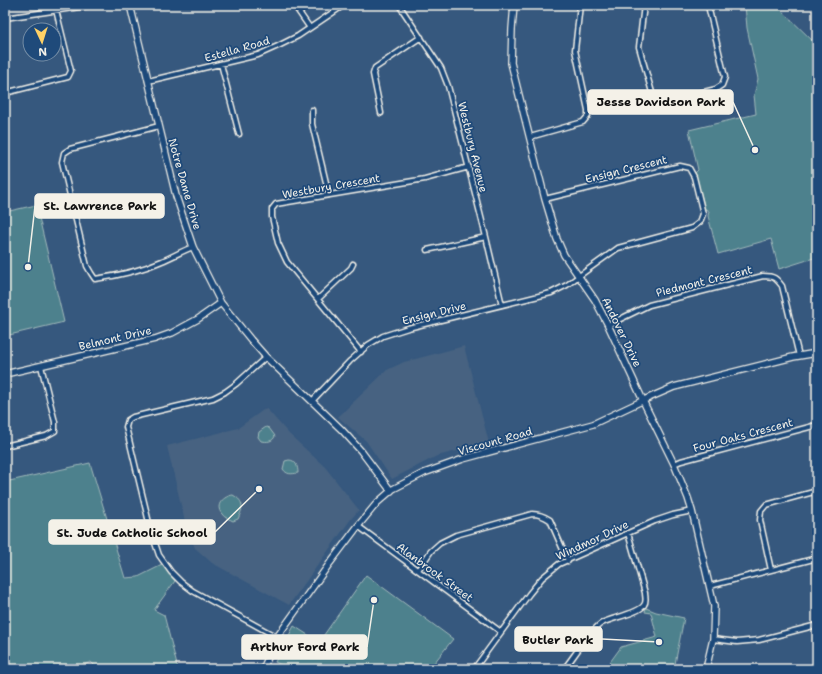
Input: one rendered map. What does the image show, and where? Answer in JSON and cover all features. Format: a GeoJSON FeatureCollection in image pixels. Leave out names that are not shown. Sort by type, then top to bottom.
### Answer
{"type":"FeatureCollection","features":[{"type":"Feature","properties":{"kind":"street"},"geometry":{"type":"LineString","coordinates":[[5,18],[93,5]]}},
{"type":"Feature","properties":{"kind":"street","name":"Notre Dame Drive"},"geometry":{"type":"LineString","coordinates":[[130,5],[176,196],[193,246],[221,303],[266,357],[342,430],[361,451],[391,491]]}},
{"type":"Feature","properties":{"kind":"street"},"geometry":{"type":"LineString","coordinates":[[294,5],[310,28]]}},
{"type":"Feature","properties":{"kind":"street","name":"Estella Road"},"geometry":{"type":"LineString","coordinates":[[148,82],[258,55],[298,36],[344,5]]}},
{"type":"Feature","properties":{"kind":"street","name":"Westbury Avenue"},"geometry":{"type":"LineString","coordinates":[[399,5],[442,68],[502,305]]}},
{"type":"Feature","properties":{"kind":"street","name":"Andover Drive"},"geometry":{"type":"LineString","coordinates":[[514,5],[511,63],[545,199],[557,239],[564,256],[595,300],[608,325],[674,464],[692,511],[714,606],[713,639],[706,669]]}},
{"type":"Feature","properties":{"kind":"street"},"geometry":{"type":"LineString","coordinates":[[530,137],[583,122],[588,116],[575,50],[580,5]]}},
{"type":"Feature","properties":{"kind":"street"},"geometry":{"type":"LineString","coordinates":[[644,5],[640,47],[653,96],[658,101],[668,101],[716,89],[722,85],[725,77],[709,5]]}},
{"type":"Feature","properties":{"kind":"street"},"geometry":{"type":"LineString","coordinates":[[5,93],[68,77],[71,70],[56,10]]}},
{"type":"Feature","properties":{"kind":"street"},"geometry":{"type":"LineString","coordinates":[[381,113],[373,74],[375,68],[421,37]]}},
{"type":"Feature","properties":{"kind":"street"},"geometry":{"type":"LineString","coordinates":[[221,64],[239,134]]}},
{"type":"Feature","properties":{"kind":"street"},"geometry":{"type":"LineString","coordinates":[[312,110],[312,124],[329,195]]}},
{"type":"Feature","properties":{"kind":"street"},"geometry":{"type":"LineString","coordinates":[[159,126],[70,149],[64,153],[62,162],[87,266],[95,279],[104,278],[137,270],[161,262],[193,246]]}},
{"type":"Feature","properties":{"kind":"street","name":"Ensign Crescent"},"geometry":{"type":"LineString","coordinates":[[545,199],[680,166],[689,168],[694,177],[703,214],[700,222],[692,228],[618,248],[578,276]]}},
{"type":"Feature","properties":{"kind":"street","name":"Westbury Crescent"},"geometry":{"type":"LineString","coordinates":[[361,352],[287,262],[278,243],[272,217],[272,209],[276,204],[425,179],[468,167]]}},
{"type":"Feature","properties":{"kind":"street"},"geometry":{"type":"LineString","coordinates":[[75,214],[105,210]]}},
{"type":"Feature","properties":{"kind":"street"},"geometry":{"type":"LineString","coordinates":[[427,250],[486,237]]}},
{"type":"Feature","properties":{"kind":"street"},"geometry":{"type":"LineString","coordinates":[[318,299],[351,268],[353,264]]}},
{"type":"Feature","properties":{"kind":"street","name":"Ensign Drive"},"geometry":{"type":"LineString","coordinates":[[312,401],[350,361],[368,345],[383,336],[408,328],[551,293],[567,285],[578,276]]}},
{"type":"Feature","properties":{"kind":"street","name":"Piedmont Crescent"},"geometry":{"type":"LineString","coordinates":[[608,325],[649,305],[763,276],[770,276],[776,279],[782,286],[799,356]]}},
{"type":"Feature","properties":{"kind":"street","name":"Belmont Drive"},"geometry":{"type":"LineString","coordinates":[[5,374],[155,339],[172,333],[198,319],[221,303]]}},
{"type":"Feature","properties":{"kind":"street","name":"Viscount Road"},"geometry":{"type":"LineString","coordinates":[[263,669],[277,637],[358,526],[377,503],[391,491],[424,473],[462,460],[593,424],[674,387],[799,356],[817,353]]}},
{"type":"Feature","properties":{"kind":"street"},"geometry":{"type":"LineString","coordinates":[[266,357],[236,384],[213,398],[133,417],[128,420],[126,427],[151,531],[159,555],[171,572],[193,591],[277,637]]}},
{"type":"Feature","properties":{"kind":"street"},"geometry":{"type":"LineString","coordinates":[[5,446],[46,436],[55,431],[55,422],[41,366]]}},
{"type":"Feature","properties":{"kind":"street","name":"Four Oaks Crescent"},"geometry":{"type":"LineString","coordinates":[[674,464],[817,425]]}},
{"type":"Feature","properties":{"kind":"street"},"geometry":{"type":"LineString","coordinates":[[771,570],[760,520],[761,511],[766,505],[817,491]]}},
{"type":"Feature","properties":{"kind":"street","name":"Windmor Drive"},"geometry":{"type":"LineString","coordinates":[[474,669],[528,594],[542,578],[559,564],[655,521],[692,511]]}},
{"type":"Feature","properties":{"kind":"street"},"geometry":{"type":"LineString","coordinates":[[418,570],[431,551],[440,543],[456,535],[532,514],[538,514],[550,520],[568,560]]}},
{"type":"Feature","properties":{"kind":"street","name":"Alanbrook Street"},"geometry":{"type":"LineString","coordinates":[[358,526],[501,632]]}},
{"type":"Feature","properties":{"kind":"street"},"geometry":{"type":"LineString","coordinates":[[564,669],[590,634],[601,623],[639,610],[645,605],[646,600],[628,533]]}},
{"type":"Feature","properties":{"kind":"street"},"geometry":{"type":"LineString","coordinates":[[710,586],[817,558]]}},
{"type":"Feature","properties":{"kind":"street"},"geometry":{"type":"LineString","coordinates":[[713,639],[737,642],[760,640],[817,625]]}},
{"type":"Feature","properties":{"kind":"shaded area"},"geometry":{"type":"Polygon","coordinates":[[[464,346],[489,443],[437,456],[392,479],[366,441],[338,417],[387,370],[404,362],[464,346]]]}},
{"type":"Feature","properties":{"kind":"shaded area"},"geometry":{"type":"Polygon","coordinates":[[[266,408],[289,434],[325,467],[359,510],[289,605],[212,563],[195,548],[186,526],[167,446],[238,428],[266,408]]]}},
{"type":"Feature","properties":{"kind":"green space"},"geometry":{"type":"Polygon","coordinates":[[[745,5],[776,5],[817,45],[817,257],[779,269],[771,239],[718,254],[708,216],[709,211],[705,209],[695,173],[698,170],[689,130],[756,114],[754,95],[758,79],[747,28],[745,5]]]}},
{"type":"Feature","properties":{"kind":"green space"},"geometry":{"type":"Polygon","coordinates":[[[36,205],[64,322],[5,336],[5,212],[36,205]]]}},
{"type":"Feature","properties":{"kind":"green space"},"geometry":{"type":"Polygon","coordinates":[[[266,427],[269,428],[275,436],[270,441],[261,441],[258,437],[259,432],[266,427]]]}},
{"type":"Feature","properties":{"kind":"green space"},"geometry":{"type":"Polygon","coordinates":[[[289,460],[296,464],[298,473],[289,474],[283,469],[285,461],[289,460]]]}},
{"type":"Feature","properties":{"kind":"green space"},"geometry":{"type":"Polygon","coordinates":[[[90,463],[125,578],[138,577],[162,565],[175,581],[154,610],[164,615],[178,669],[98,669],[91,662],[76,668],[77,669],[5,669],[5,482],[90,463]]]}},
{"type":"Feature","properties":{"kind":"green space"},"geometry":{"type":"Polygon","coordinates":[[[233,495],[240,500],[242,508],[238,519],[233,521],[223,515],[219,507],[223,499],[233,495]]]}},
{"type":"Feature","properties":{"kind":"green space"},"geometry":{"type":"Polygon","coordinates":[[[366,575],[453,639],[434,663],[432,669],[289,669],[275,662],[294,626],[319,642],[366,575]]]}},
{"type":"Feature","properties":{"kind":"green space"},"geometry":{"type":"Polygon","coordinates":[[[646,608],[656,612],[684,618],[674,669],[605,669],[621,647],[657,637],[651,613],[645,612],[646,608]]]}},
{"type":"Feature","properties":{"kind":"place","name":"Jesse Davidson Park"},"geometry":{"type":"Point","coordinates":[755,150]}},
{"type":"Feature","properties":{"kind":"place","name":"St. Lawrence Park"},"geometry":{"type":"Point","coordinates":[28,267]}},
{"type":"Feature","properties":{"kind":"place","name":"St. Jude Catholic School"},"geometry":{"type":"Point","coordinates":[259,489]}},
{"type":"Feature","properties":{"kind":"place","name":"Arthur Ford Park"},"geometry":{"type":"Point","coordinates":[374,600]}},
{"type":"Feature","properties":{"kind":"place","name":"Butler Park"},"geometry":{"type":"Point","coordinates":[659,642]}}]}
